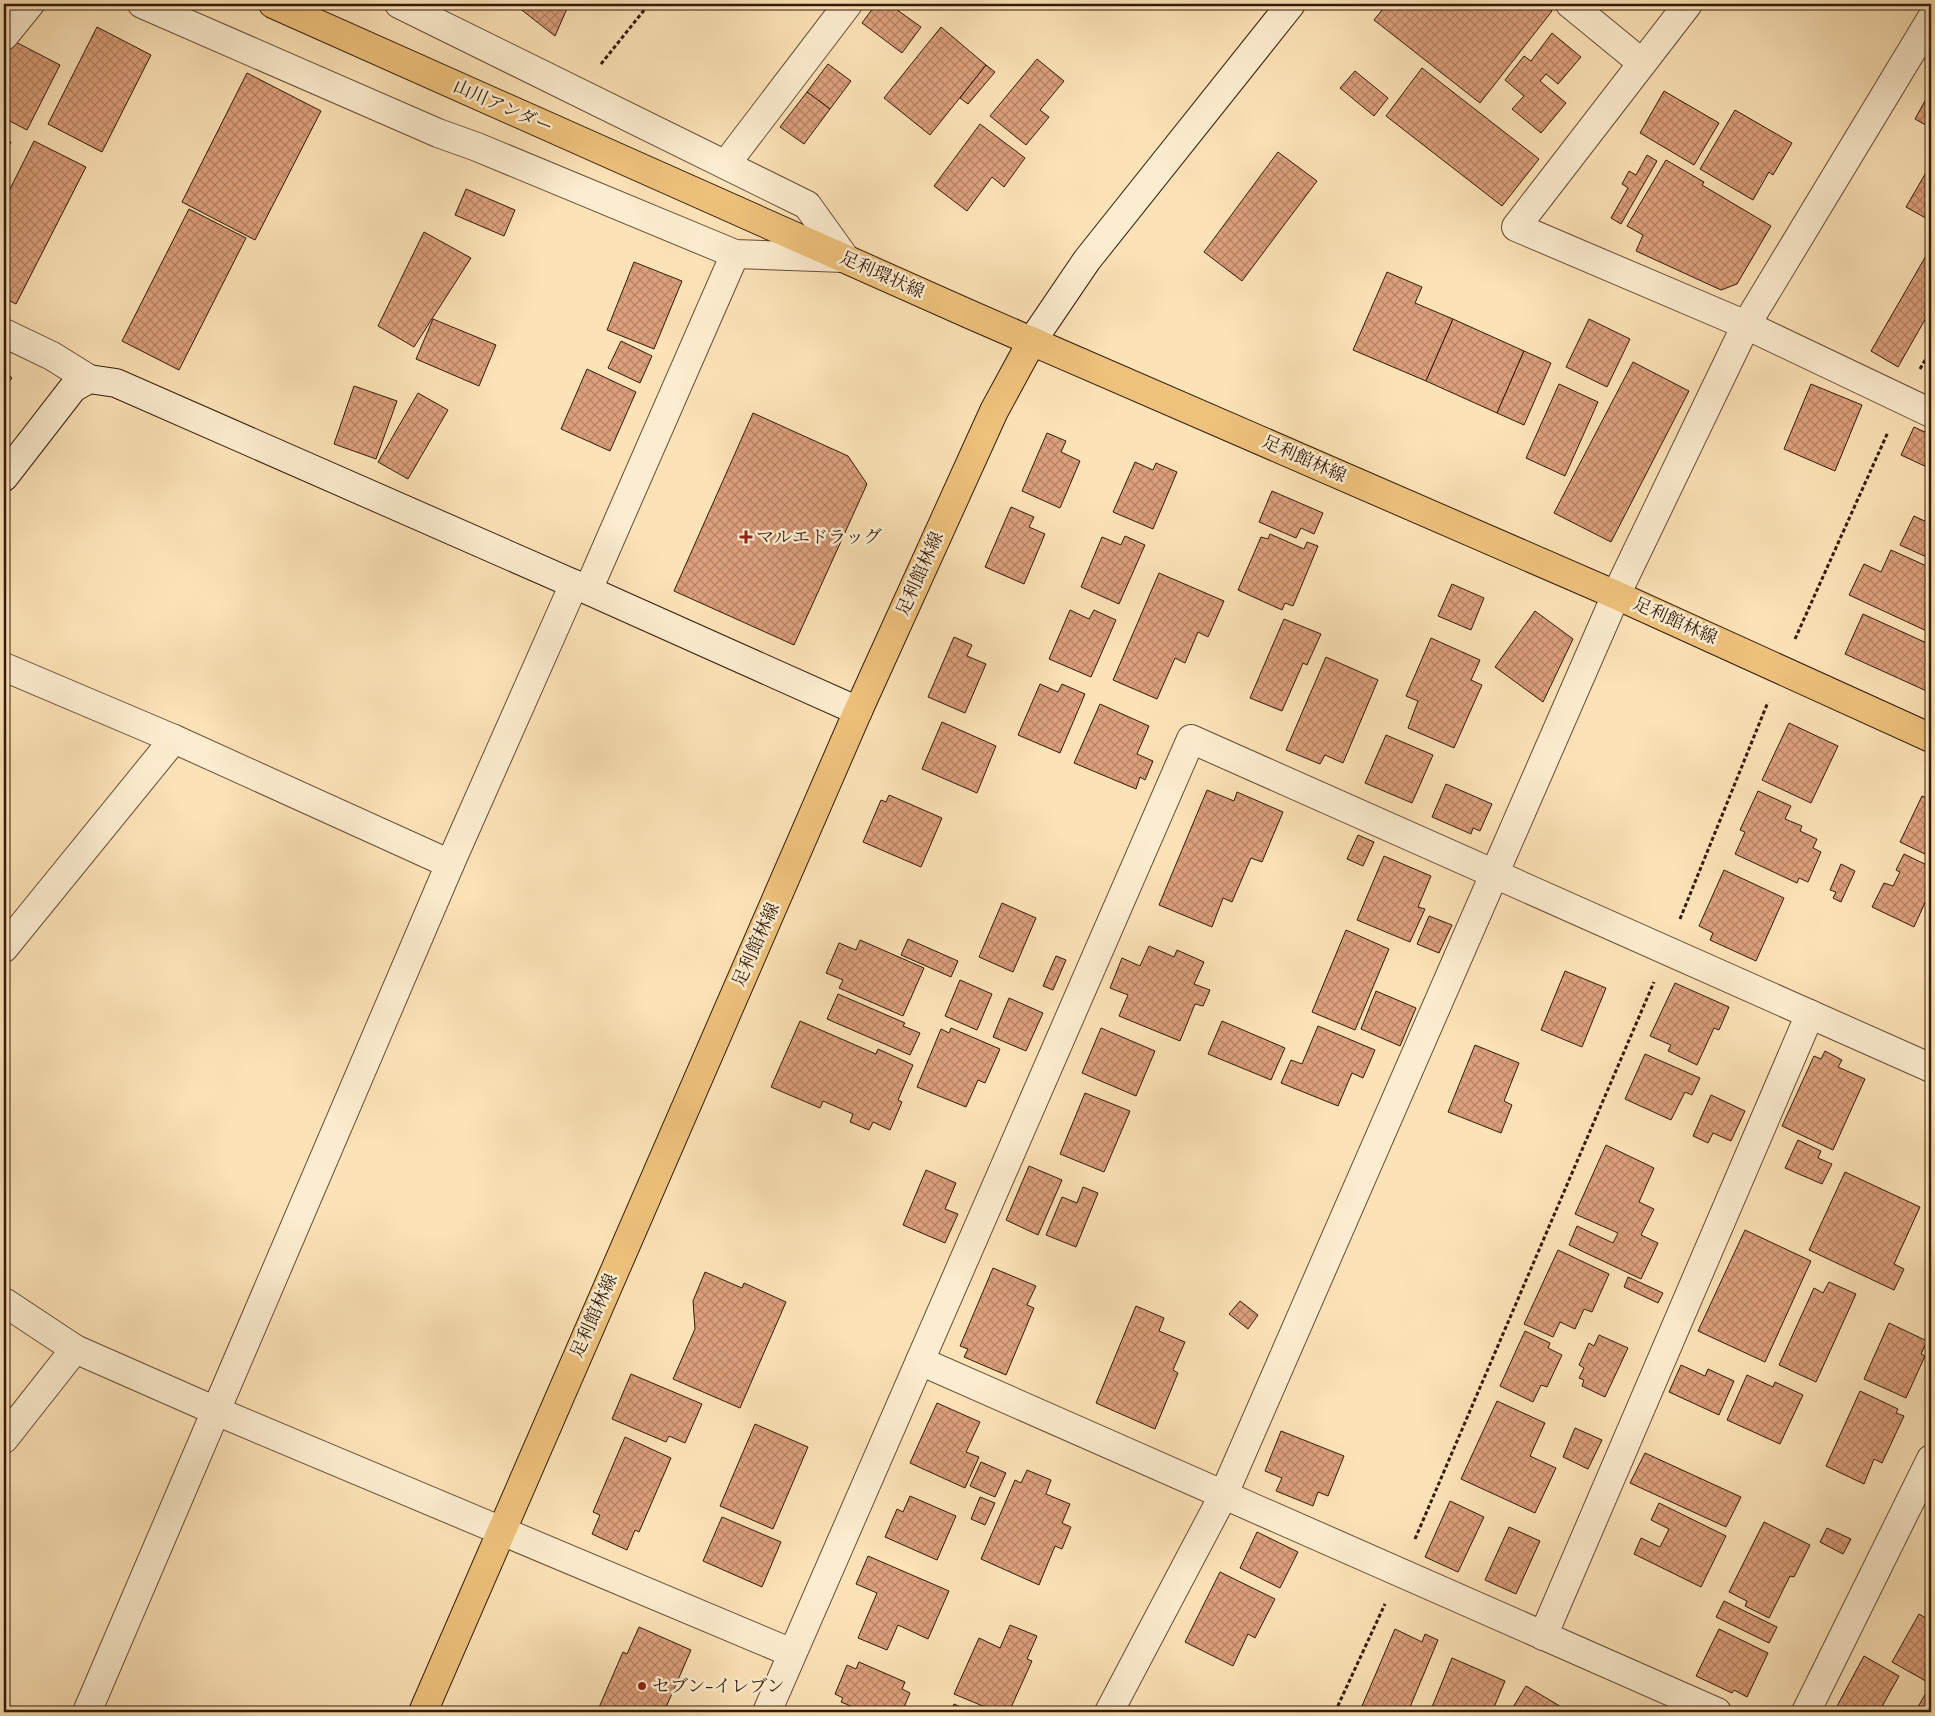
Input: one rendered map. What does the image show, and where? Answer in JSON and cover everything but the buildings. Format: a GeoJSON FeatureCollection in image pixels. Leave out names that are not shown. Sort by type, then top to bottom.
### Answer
{"type":"FeatureCollection","features":[{"type":"Feature","properties":{"kind":"main road","name":"山川アンダー"},"geometry":{"type":"LineString","coordinates":[[273,4],[733,209]]}},
{"type":"Feature","properties":{"kind":"main road","name":"足利環状線"},"geometry":{"type":"LineString","coordinates":[[733,209],[1032,341]]}},
{"type":"Feature","properties":{"kind":"main road","name":"足利館林線"},"geometry":{"type":"LineString","coordinates":[[423,1712],[858,712],[994,411],[1032,341],[1616,595],[1931,738]]}},
{"type":"Feature","properties":{"kind":"street"},"geometry":{"type":"LineString","coordinates":[[4,36],[30,4]]}},
{"type":"Feature","properties":{"kind":"street"},"geometry":{"type":"LineString","coordinates":[[142,4],[438,133],[477,147],[735,254],[846,258]]}},
{"type":"Feature","properties":{"kind":"street"},"geometry":{"type":"LineString","coordinates":[[400,4],[437,11],[576,92],[807,205],[846,258]]}},
{"type":"Feature","properties":{"kind":"street"},"geometry":{"type":"LineString","coordinates":[[726,164],[848,4]]}},
{"type":"Feature","properties":{"kind":"street"},"geometry":{"type":"LineString","coordinates":[[1032,341],[1087,260],[1290,4]]}},
{"type":"Feature","properties":{"kind":"street"},"geometry":{"type":"LineString","coordinates":[[1570,4],[1642,63]]}},
{"type":"Feature","properties":{"kind":"street"},"geometry":{"type":"LineString","coordinates":[[1688,4],[1516,227],[1746,325],[1931,413]]}},
{"type":"Feature","properties":{"kind":"street"},"geometry":{"type":"LineString","coordinates":[[1110,1712],[1223,1496],[1496,874],[1616,595],[1746,325],[1931,19]]}},
{"type":"Feature","properties":{"kind":"street"},"geometry":{"type":"LineString","coordinates":[[87,1712],[450,864],[735,254]]}},
{"type":"Feature","properties":{"kind":"street"},"geometry":{"type":"LineString","coordinates":[[4,333],[52,356],[89,379],[116,383],[581,587],[858,712]]}},
{"type":"Feature","properties":{"kind":"street"},"geometry":{"type":"LineString","coordinates":[[4,477],[73,388],[89,379]]}},
{"type":"Feature","properties":{"kind":"street"},"geometry":{"type":"LineString","coordinates":[[4,667],[174,739],[450,864]]}},
{"type":"Feature","properties":{"kind":"street"},"geometry":{"type":"LineString","coordinates":[[4,948],[174,739]]}},
{"type":"Feature","properties":{"kind":"street"},"geometry":{"type":"LineString","coordinates":[[766,1712],[1191,739],[1931,1068]]}},
{"type":"Feature","properties":{"kind":"street"},"geometry":{"type":"LineString","coordinates":[[1544,1636],[1810,1014]]}},
{"type":"Feature","properties":{"kind":"street"},"geometry":{"type":"LineString","coordinates":[[4,1302],[75,1349],[216,1411],[501,1529],[792,1653]]}},
{"type":"Feature","properties":{"kind":"street"},"geometry":{"type":"LineString","coordinates":[[4,1438],[75,1349]]}},
{"type":"Feature","properties":{"kind":"street"},"geometry":{"type":"LineString","coordinates":[[920,1361],[1717,1712]]}},
{"type":"Feature","properties":{"kind":"street"},"geometry":{"type":"LineString","coordinates":[[1806,1712],[1931,1458]]}},
{"type":"Feature","properties":{"kind":"path"},"geometry":{"type":"LineString","coordinates":[[599,65],[649,4]]}},
{"type":"Feature","properties":{"kind":"path"},"geometry":{"type":"LineString","coordinates":[[1335,1712],[1400,1573],[1667,951],[1781,669],[1902,400],[1931,350]]}},
{"type":"Feature","properties":{"kind":"place","name":"マルエドラッグ"},"geometry":{"type":"Point","coordinates":[746,537]}},
{"type":"Feature","properties":{"kind":"place","name":"セブン-イレブン"},"geometry":{"type":"Point","coordinates":[642,1686]}}]}
